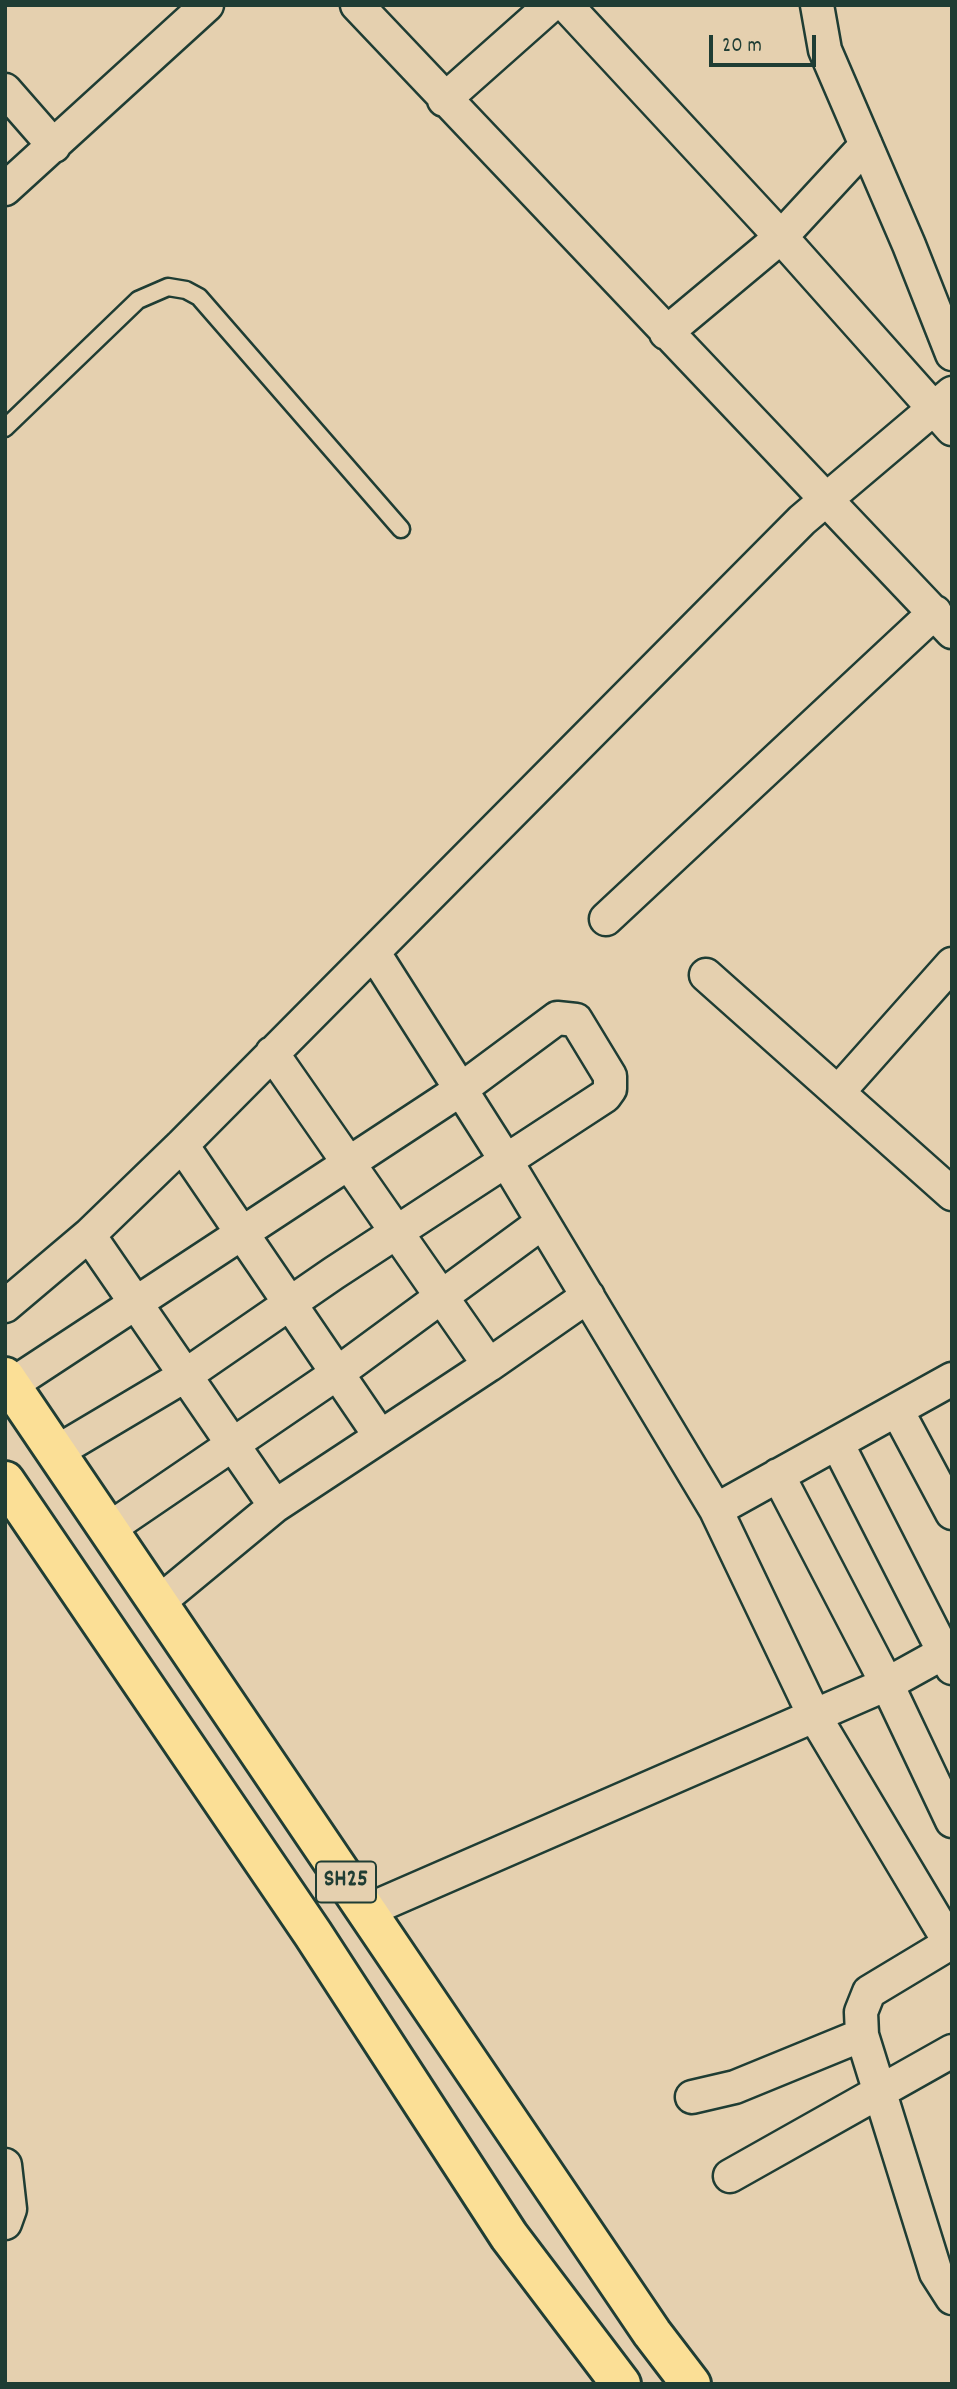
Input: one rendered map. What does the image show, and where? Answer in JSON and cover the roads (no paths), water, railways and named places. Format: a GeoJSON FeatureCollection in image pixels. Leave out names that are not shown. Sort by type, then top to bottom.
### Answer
{"type":"FeatureCollection","features":[{"type":"Feature","properties":{"kind":"main road","name":"SH25"},"geometry":{"type":"LineString","coordinates":[[8,1381],[58,1451],[652,2333],[691,2384]]}},
{"type":"Feature","properties":{"kind":"main road","name":"SH25"},"geometry":{"type":"LineString","coordinates":[[5,1481],[313,1934],[509,2236],[621,2384]]}},
{"type":"Feature","properties":{"kind":"street"},"geometry":{"type":"LineString","coordinates":[[5,189],[207,5]]}},
{"type":"Feature","properties":{"kind":"street"},"geometry":{"type":"LineString","coordinates":[[357,5],[666,334],[943,622],[606,919]]}},
{"type":"Feature","properties":{"kind":"street"},"geometry":{"type":"LineString","coordinates":[[444,100],[551,5]]}},
{"type":"Feature","properties":{"kind":"street"},"geometry":{"type":"LineString","coordinates":[[5,1306],[89,1235],[182,1145],[802,520],[945,410],[566,5]]}},
{"type":"Feature","properties":{"kind":"street"},"geometry":{"type":"LineString","coordinates":[[817,5],[825,50],[952,354]]}},
{"type":"Feature","properties":{"kind":"street"},"geometry":{"type":"LineString","coordinates":[[5,90],[54,146]]}},
{"type":"Feature","properties":{"kind":"street"},"geometry":{"type":"LineString","coordinates":[[666,334],[781,237],[866,145]]}},
{"type":"Feature","properties":{"kind":"street"},"geometry":{"type":"LineString","coordinates":[[374,953],[505,1159],[716,1510],[814,1715],[951,1943],[869,1992],[861,2012],[862,2035],[882,2092],[936,2273],[952,2298]]}},
{"type":"Feature","properties":{"kind":"street"},"geometry":{"type":"LineString","coordinates":[[839,1091],[952,964]]}},
{"type":"Feature","properties":{"kind":"street"},"geometry":{"type":"LineString","coordinates":[[706,975],[952,1194]]}},
{"type":"Feature","properties":{"kind":"street"},"geometry":{"type":"LineString","coordinates":[[8,1381],[136,1305],[245,1234],[460,1090],[556,1018],[576,1020],[610,1076],[610,1090],[605,1096],[505,1159],[186,1375],[58,1451]]}},
{"type":"Feature","properties":{"kind":"street"},"geometry":{"type":"LineString","coordinates":[[272,1053],[489,1365]]}},
{"type":"Feature","properties":{"kind":"street"},"geometry":{"type":"LineString","coordinates":[[182,1145],[339,1372],[380,1436]]}},
{"type":"Feature","properties":{"kind":"street"},"geometry":{"type":"LineString","coordinates":[[110,1528],[339,1372],[543,1222]]}},
{"type":"Feature","properties":{"kind":"street"},"geometry":{"type":"LineString","coordinates":[[89,1235],[275,1506]]}},
{"type":"Feature","properties":{"kind":"street"},"geometry":{"type":"LineString","coordinates":[[159,1602],[275,1506],[489,1365],[588,1296]]}},
{"type":"Feature","properties":{"kind":"street"},"geometry":{"type":"LineString","coordinates":[[716,1510],[898,1412],[952,1379]]}},
{"type":"Feature","properties":{"kind":"street"},"geometry":{"type":"LineString","coordinates":[[898,1412],[952,1513]]}},
{"type":"Feature","properties":{"kind":"street"},"geometry":{"type":"LineString","coordinates":[[366,1911],[949,1656],[838,1445]]}},
{"type":"Feature","properties":{"kind":"street"},"geometry":{"type":"LineString","coordinates":[[778,1475],[887,1684],[952,1821]]}},
{"type":"Feature","properties":{"kind":"street"},"geometry":{"type":"LineString","coordinates":[[692,2096],[735,2087],[862,2035]]}},
{"type":"Feature","properties":{"kind":"street"},"geometry":{"type":"LineString","coordinates":[[730,2176],[952,2051]]}},
{"type":"Feature","properties":{"kind":"street"},"geometry":{"type":"LineString","coordinates":[[5,2165],[9,2209],[5,2223]]}},
{"type":"Feature","properties":{"kind":"lane"},"geometry":{"type":"LineString","coordinates":[[5,428],[138,300],[168,287],[186,290],[199,297],[401,529]]}}]}
